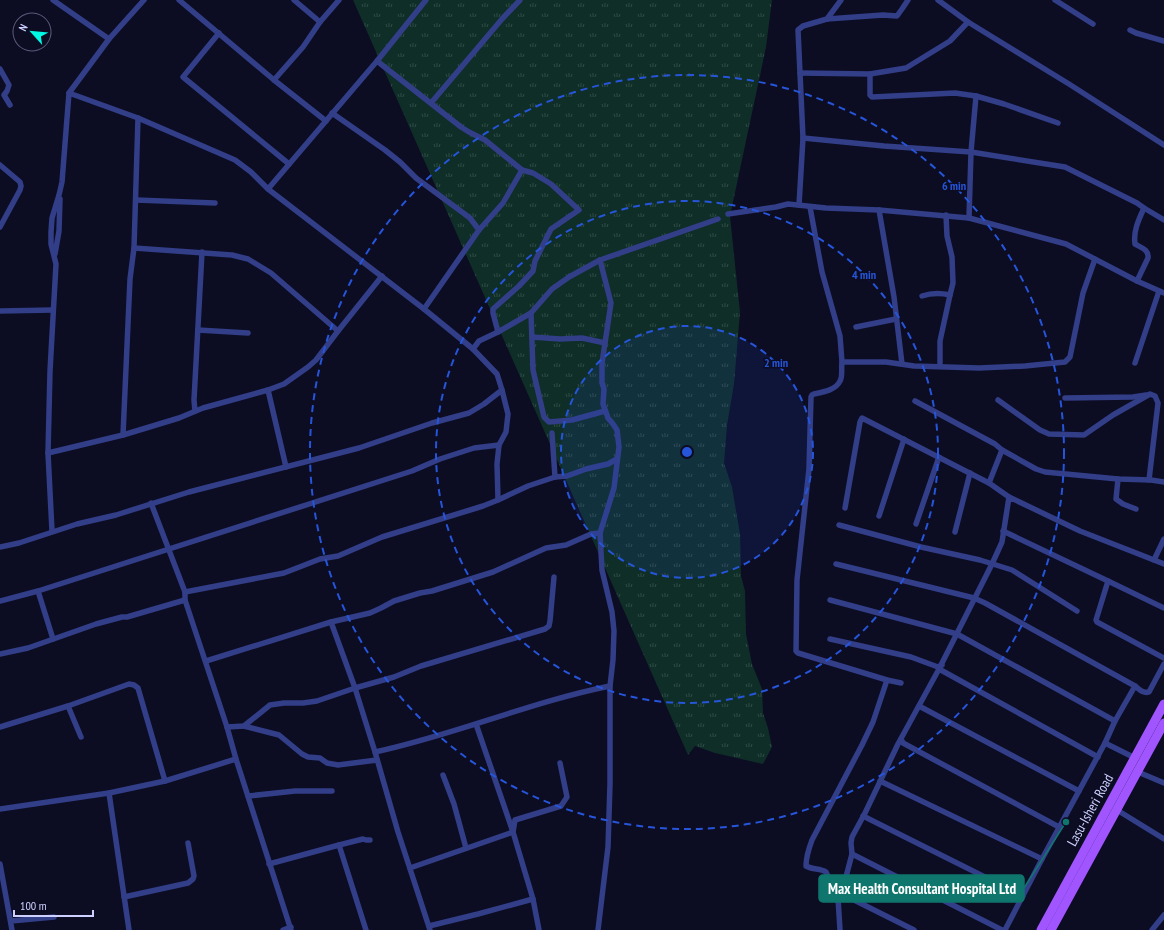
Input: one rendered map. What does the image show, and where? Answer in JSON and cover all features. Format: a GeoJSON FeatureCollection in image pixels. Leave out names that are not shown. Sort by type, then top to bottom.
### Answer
{"type":"FeatureCollection","features":[{"type":"Feature","properties":{"kind":"main road","name":"Lasu-Isheri Road"},"geometry":{"type":"LineString","coordinates":[[1051,930],[1077,872],[1164,704]]}},
{"type":"Feature","properties":{"kind":"main road","name":"Lasu-Isheri Road"},"geometry":{"type":"LineString","coordinates":[[1041,930],[1117,810],[1164,723]]}},
{"type":"Feature","properties":{"kind":"street"},"geometry":{"type":"LineString","coordinates":[[53,0],[109,39]]}},
{"type":"Feature","properties":{"kind":"street"},"geometry":{"type":"LineString","coordinates":[[52,531],[48,453],[56,264],[51,244],[52,218],[60,195],[62,182],[69,93],[109,39],[144,0]]}},
{"type":"Feature","properties":{"kind":"street"},"geometry":{"type":"LineString","coordinates":[[179,0],[274,80],[326,121]]}},
{"type":"Feature","properties":{"kind":"street"},"geometry":{"type":"LineString","coordinates":[[294,0],[320,22]]}},
{"type":"Feature","properties":{"kind":"street"},"geometry":{"type":"LineString","coordinates":[[274,80],[339,0]]}},
{"type":"Feature","properties":{"kind":"street"},"geometry":{"type":"LineString","coordinates":[[268,189],[377,61],[426,0]]}},
{"type":"Feature","properties":{"kind":"street"},"geometry":{"type":"LineString","coordinates":[[431,103],[520,0]]}},
{"type":"Feature","properties":{"kind":"street"},"geometry":{"type":"LineString","coordinates":[[828,19],[841,0]]}},
{"type":"Feature","properties":{"kind":"street"},"geometry":{"type":"LineString","coordinates":[[799,205],[803,138],[798,30],[803,26],[828,19],[883,15],[896,16],[908,0]]}},
{"type":"Feature","properties":{"kind":"street"},"geometry":{"type":"LineString","coordinates":[[938,0],[968,22],[1164,145]]}},
{"type":"Feature","properties":{"kind":"street"},"geometry":{"type":"LineString","coordinates":[[1056,0],[1093,24]]}},
{"type":"Feature","properties":{"kind":"street"},"geometry":{"type":"LineString","coordinates":[[800,73],[870,74],[906,68],[950,41],[968,22]]}},
{"type":"Feature","properties":{"kind":"street"},"geometry":{"type":"LineString","coordinates":[[1130,30],[1164,41]]}},
{"type":"Feature","properties":{"kind":"street"},"geometry":{"type":"LineString","coordinates":[[219,33],[183,77],[289,164]]}},
{"type":"Feature","properties":{"kind":"street"},"geometry":{"type":"LineString","coordinates":[[377,61],[465,130],[486,140],[522,170],[533,173],[551,184],[579,210],[551,229],[535,261],[533,271],[519,286],[493,309],[498,332]]}},
{"type":"Feature","properties":{"kind":"street"},"geometry":{"type":"LineString","coordinates":[[0,69],[9,85],[7,91],[2,95],[10,105]]}},
{"type":"Feature","properties":{"kind":"street"},"geometry":{"type":"LineString","coordinates":[[870,74],[870,95],[872,96],[955,93],[976,96],[1058,123]]}},
{"type":"Feature","properties":{"kind":"street"},"geometry":{"type":"LineString","coordinates":[[69,93],[138,118],[235,160],[251,172],[268,189],[424,308],[474,349],[496,374],[508,414],[506,432],[499,445],[497,464],[498,500]]}},
{"type":"Feature","properties":{"kind":"street"},"geometry":{"type":"LineString","coordinates":[[969,218],[971,152],[976,96]]}},
{"type":"Feature","properties":{"kind":"street"},"geometry":{"type":"LineString","coordinates":[[332,113],[385,150],[416,178],[470,218],[479,230]]}},
{"type":"Feature","properties":{"kind":"street"},"geometry":{"type":"LineString","coordinates":[[123,435],[130,279],[134,248],[138,118]]}},
{"type":"Feature","properties":{"kind":"street"},"geometry":{"type":"LineString","coordinates":[[803,138],[884,146],[971,152],[1068,168],[1137,203],[1164,220]]}},
{"type":"Feature","properties":{"kind":"street"},"geometry":{"type":"LineString","coordinates":[[0,165],[20,182],[21,186],[0,227]]}},
{"type":"Feature","properties":{"kind":"street"},"geometry":{"type":"LineString","coordinates":[[424,308],[479,230],[503,203],[522,170]]}},
{"type":"Feature","properties":{"kind":"street"},"geometry":{"type":"LineString","coordinates":[[136,200],[215,203]]}},
{"type":"Feature","properties":{"kind":"street"},"geometry":{"type":"LineString","coordinates":[[728,214],[788,204],[810,207],[946,215],[969,218],[1066,244],[1161,292],[1135,363]]}},
{"type":"Feature","properties":{"kind":"street"},"geometry":{"type":"LineString","coordinates":[[810,207],[822,272],[840,336],[842,362],[841,380],[838,384],[830,391],[814,394],[811,397],[809,470],[797,580],[796,651],[798,653],[887,680],[902,683]]}},
{"type":"Feature","properties":{"kind":"street"},"geometry":{"type":"LineString","coordinates":[[1137,281],[1148,258],[1147,251],[1135,244],[1134,239],[1137,224],[1144,208]]}},
{"type":"Feature","properties":{"kind":"street"},"geometry":{"type":"LineString","coordinates":[[879,210],[894,297],[902,364]]}},
{"type":"Feature","properties":{"kind":"street"},"geometry":{"type":"LineString","coordinates":[[940,366],[940,341],[953,283],[952,257],[947,236],[946,215]]}},
{"type":"Feature","properties":{"kind":"street"},"geometry":{"type":"LineString","coordinates":[[474,349],[478,342],[531,313],[547,293],[556,286],[600,260],[718,219]]}},
{"type":"Feature","properties":{"kind":"street"},"geometry":{"type":"LineString","coordinates":[[134,248],[202,252],[232,255],[248,259],[271,273],[338,331]]}},
{"type":"Feature","properties":{"kind":"street"},"geometry":{"type":"LineString","coordinates":[[195,411],[194,400],[202,252]]}},
{"type":"Feature","properties":{"kind":"street"},"geometry":{"type":"LineString","coordinates":[[842,362],[886,362],[914,366],[987,368],[1065,362],[1070,357],[1083,293],[1095,259]]}},
{"type":"Feature","properties":{"kind":"street"},"geometry":{"type":"LineString","coordinates":[[598,930],[608,847],[610,784],[610,686],[614,631],[612,612],[602,570],[600,532],[614,488],[619,447],[617,430],[608,418],[603,404],[604,389],[602,383],[602,363],[611,303],[600,260]]}},
{"type":"Feature","properties":{"kind":"street"},"geometry":{"type":"LineString","coordinates":[[48,453],[123,435],[179,418],[203,408],[268,390],[284,384],[316,360],[382,276]]}},
{"type":"Feature","properties":{"kind":"street"},"geometry":{"type":"LineString","coordinates":[[922,296],[939,294],[950,296]]}},
{"type":"Feature","properties":{"kind":"street"},"geometry":{"type":"LineString","coordinates":[[0,311],[53,310]]}},
{"type":"Feature","properties":{"kind":"street"},"geometry":{"type":"LineString","coordinates":[[531,313],[533,370],[546,420],[549,422],[572,420],[605,411]]}},
{"type":"Feature","properties":{"kind":"street"},"geometry":{"type":"LineString","coordinates":[[856,327],[896,319]]}},
{"type":"Feature","properties":{"kind":"street"},"geometry":{"type":"LineString","coordinates":[[198,330],[248,333]]}},
{"type":"Feature","properties":{"kind":"street"},"geometry":{"type":"LineString","coordinates":[[532,337],[560,339],[582,338],[605,343]]}},
{"type":"Feature","properties":{"kind":"street"},"geometry":{"type":"LineString","coordinates":[[268,390],[286,467]]}},
{"type":"Feature","properties":{"kind":"street"},"geometry":{"type":"LineString","coordinates":[[0,547],[19,543],[52,531],[116,515],[189,492],[343,453],[432,423],[469,413],[502,390]]}},
{"type":"Feature","properties":{"kind":"street"},"geometry":{"type":"LineString","coordinates":[[998,400],[1045,433],[1079,435],[1087,433],[1150,394]]}},
{"type":"Feature","properties":{"kind":"street"},"geometry":{"type":"LineString","coordinates":[[1065,398],[1133,397],[1150,394],[1155,396],[1158,402],[1149,480]]}},
{"type":"Feature","properties":{"kind":"street"},"geometry":{"type":"LineString","coordinates":[[915,401],[995,444],[1002,450],[1036,469],[1044,472],[1164,482]]}},
{"type":"Feature","properties":{"kind":"street"},"geometry":{"type":"LineString","coordinates":[[845,508],[861,420],[862,418],[865,418],[970,473],[1009,497],[1080,531],[1164,564]]}},
{"type":"Feature","properties":{"kind":"street"},"geometry":{"type":"LineString","coordinates":[[552,433],[554,477]]}},
{"type":"Feature","properties":{"kind":"street"},"geometry":{"type":"LineString","coordinates":[[879,516],[904,439]]}},
{"type":"Feature","properties":{"kind":"street"},"geometry":{"type":"LineString","coordinates":[[0,601],[38,591],[412,472],[440,459],[474,448],[499,445]]}},
{"type":"Feature","properties":{"kind":"street"},"geometry":{"type":"LineString","coordinates":[[988,483],[1002,450]]}},
{"type":"Feature","properties":{"kind":"street"},"geometry":{"type":"LineString","coordinates":[[916,524],[939,457]]}},
{"type":"Feature","properties":{"kind":"street"},"geometry":{"type":"LineString","coordinates":[[185,592],[284,572],[320,559],[338,556],[382,537],[483,506],[528,486],[554,477],[567,476],[586,469],[608,464],[617,459]]}},
{"type":"Feature","properties":{"kind":"street"},"geometry":{"type":"LineString","coordinates":[[955,532],[970,473]]}},
{"type":"Feature","properties":{"kind":"street"},"geometry":{"type":"LineString","coordinates":[[1118,479],[1116,499],[1123,504],[1136,509]]}},
{"type":"Feature","properties":{"kind":"street"},"geometry":{"type":"LineString","coordinates":[[914,930],[844,895],[842,892],[852,854],[852,837],[992,564],[1002,542],[1009,497]]}},
{"type":"Feature","properties":{"kind":"street"},"geometry":{"type":"LineString","coordinates":[[151,503],[185,592],[185,600],[206,661],[269,864],[291,929],[283,930]]}},
{"type":"Feature","properties":{"kind":"street"},"geometry":{"type":"LineString","coordinates":[[839,525],[921,547],[980,560],[1012,570],[1077,611]]}},
{"type":"Feature","properties":{"kind":"street"},"geometry":{"type":"LineString","coordinates":[[1003,531],[1164,608]]}},
{"type":"Feature","properties":{"kind":"street"},"geometry":{"type":"LineString","coordinates":[[206,661],[331,622],[370,613],[394,601],[493,572],[546,548],[566,545],[591,534],[600,532]]}},
{"type":"Feature","properties":{"kind":"street"},"geometry":{"type":"LineString","coordinates":[[1154,560],[1164,539]]}},
{"type":"Feature","properties":{"kind":"street"},"geometry":{"type":"LineString","coordinates":[[836,564],[974,598],[1146,693],[1149,692],[1164,664]]}},
{"type":"Feature","properties":{"kind":"street"},"geometry":{"type":"LineString","coordinates":[[244,726],[270,705],[310,702],[394,677],[421,666],[545,629],[550,621],[554,578]]}},
{"type":"Feature","properties":{"kind":"street"},"geometry":{"type":"LineString","coordinates":[[1108,581],[1096,620],[1097,622],[1164,658]]}},
{"type":"Feature","properties":{"kind":"street"},"geometry":{"type":"LineString","coordinates":[[38,591],[53,639]]}},
{"type":"Feature","properties":{"kind":"street"},"geometry":{"type":"LineString","coordinates":[[0,654],[22,650],[96,624],[127,617],[185,600]]}},
{"type":"Feature","properties":{"kind":"street"},"geometry":{"type":"LineString","coordinates":[[830,600],[957,634],[1115,721]]}},
{"type":"Feature","properties":{"kind":"street"},"geometry":{"type":"LineString","coordinates":[[331,622],[355,688],[429,928],[533,898]]}},
{"type":"Feature","properties":{"kind":"street"},"geometry":{"type":"LineString","coordinates":[[830,639],[911,658],[938,666],[1098,757]]}},
{"type":"Feature","properties":{"kind":"street"},"geometry":{"type":"LineString","coordinates":[[840,930],[838,898],[826,872],[823,870],[810,869],[806,866],[806,863],[812,840],[859,752],[873,722],[887,680]]}},
{"type":"Feature","properties":{"kind":"street"},"geometry":{"type":"LineString","coordinates":[[0,727],[68,706],[129,684],[134,685],[138,688],[165,781]]}},
{"type":"Feature","properties":{"kind":"street"},"geometry":{"type":"LineString","coordinates":[[375,752],[408,744],[580,692],[610,686]]}},
{"type":"Feature","properties":{"kind":"street"},"geometry":{"type":"LineString","coordinates":[[1005,930],[1059,827],[1098,757],[1134,686]]}},
{"type":"Feature","properties":{"kind":"street"},"geometry":{"type":"LineString","coordinates":[[68,706],[81,737]]}},
{"type":"Feature","properties":{"kind":"street"},"geometry":{"type":"LineString","coordinates":[[919,706],[1079,791]]}},
{"type":"Feature","properties":{"kind":"street"},"geometry":{"type":"LineString","coordinates":[[476,724],[513,832],[533,898],[539,930]]}},
{"type":"Feature","properties":{"kind":"street"},"geometry":{"type":"LineString","coordinates":[[227,727],[244,726],[279,736],[302,754],[308,757],[320,758],[327,763],[338,765],[377,760]]}},
{"type":"Feature","properties":{"kind":"street"},"geometry":{"type":"LineString","coordinates":[[901,739],[903,743],[1059,827]]}},
{"type":"Feature","properties":{"kind":"street"},"geometry":{"type":"LineString","coordinates":[[1105,743],[1135,758]]}},
{"type":"Feature","properties":{"kind":"street"},"geometry":{"type":"LineString","coordinates":[[0,808],[109,793],[165,781],[236,758]]}},
{"type":"Feature","properties":{"kind":"street"},"geometry":{"type":"LineString","coordinates":[[513,832],[515,820],[561,806],[565,802],[567,797],[560,763]]}},
{"type":"Feature","properties":{"kind":"street"},"geometry":{"type":"LineString","coordinates":[[1138,772],[1164,784]]}},
{"type":"Feature","properties":{"kind":"street"},"geometry":{"type":"LineString","coordinates":[[444,776],[454,804],[466,848]]}},
{"type":"Feature","properties":{"kind":"street"},"geometry":{"type":"LineString","coordinates":[[880,781],[1042,859]]}},
{"type":"Feature","properties":{"kind":"street"},"geometry":{"type":"LineString","coordinates":[[248,796],[295,791],[332,791]]}},
{"type":"Feature","properties":{"kind":"street"},"geometry":{"type":"LineString","coordinates":[[109,793],[129,930]]}},
{"type":"Feature","properties":{"kind":"street"},"geometry":{"type":"LineString","coordinates":[[1117,810],[1164,839]]}},
{"type":"Feature","properties":{"kind":"street"},"geometry":{"type":"LineString","coordinates":[[863,816],[1023,896]]}},
{"type":"Feature","properties":{"kind":"street"},"geometry":{"type":"LineString","coordinates":[[410,868],[513,832]]}},
{"type":"Feature","properties":{"kind":"street"},"geometry":{"type":"LineString","coordinates":[[269,864],[363,839],[370,840]]}},
{"type":"Feature","properties":{"kind":"street"},"geometry":{"type":"LineString","coordinates":[[124,897],[188,883],[194,876],[188,843]]}},
{"type":"Feature","properties":{"kind":"street"},"geometry":{"type":"LineString","coordinates":[[339,845],[366,930]]}},
{"type":"Feature","properties":{"kind":"street"},"geometry":{"type":"LineString","coordinates":[[852,854],[1002,930]]}},
{"type":"Feature","properties":{"kind":"street"},"geometry":{"type":"LineString","coordinates":[[0,864],[12,930]]}},
{"type":"Feature","properties":{"kind":"street"},"geometry":{"type":"LineString","coordinates":[[1152,930],[1164,915]]}},
{"type":"Feature","properties":{"kind":"street"},"geometry":{"type":"LineString","coordinates":[[11,921],[54,917]]}},
{"type":"Feature","properties":{"kind":"green space"},"geometry":{"type":"Polygon","coordinates":[[[353,0],[772,0],[766,47],[730,216],[740,312],[734,384],[727,425],[724,463],[732,487],[740,534],[741,576],[745,591],[746,634],[752,664],[762,689],[763,713],[772,747],[763,764],[715,753],[695,746],[688,755],[353,0]]]}},
{"type":"Feature","properties":{"kind":"place","name":"Max Health Consultant Hospital Ltd"},"geometry":{"type":"Point","coordinates":[1066,822]}}]}
